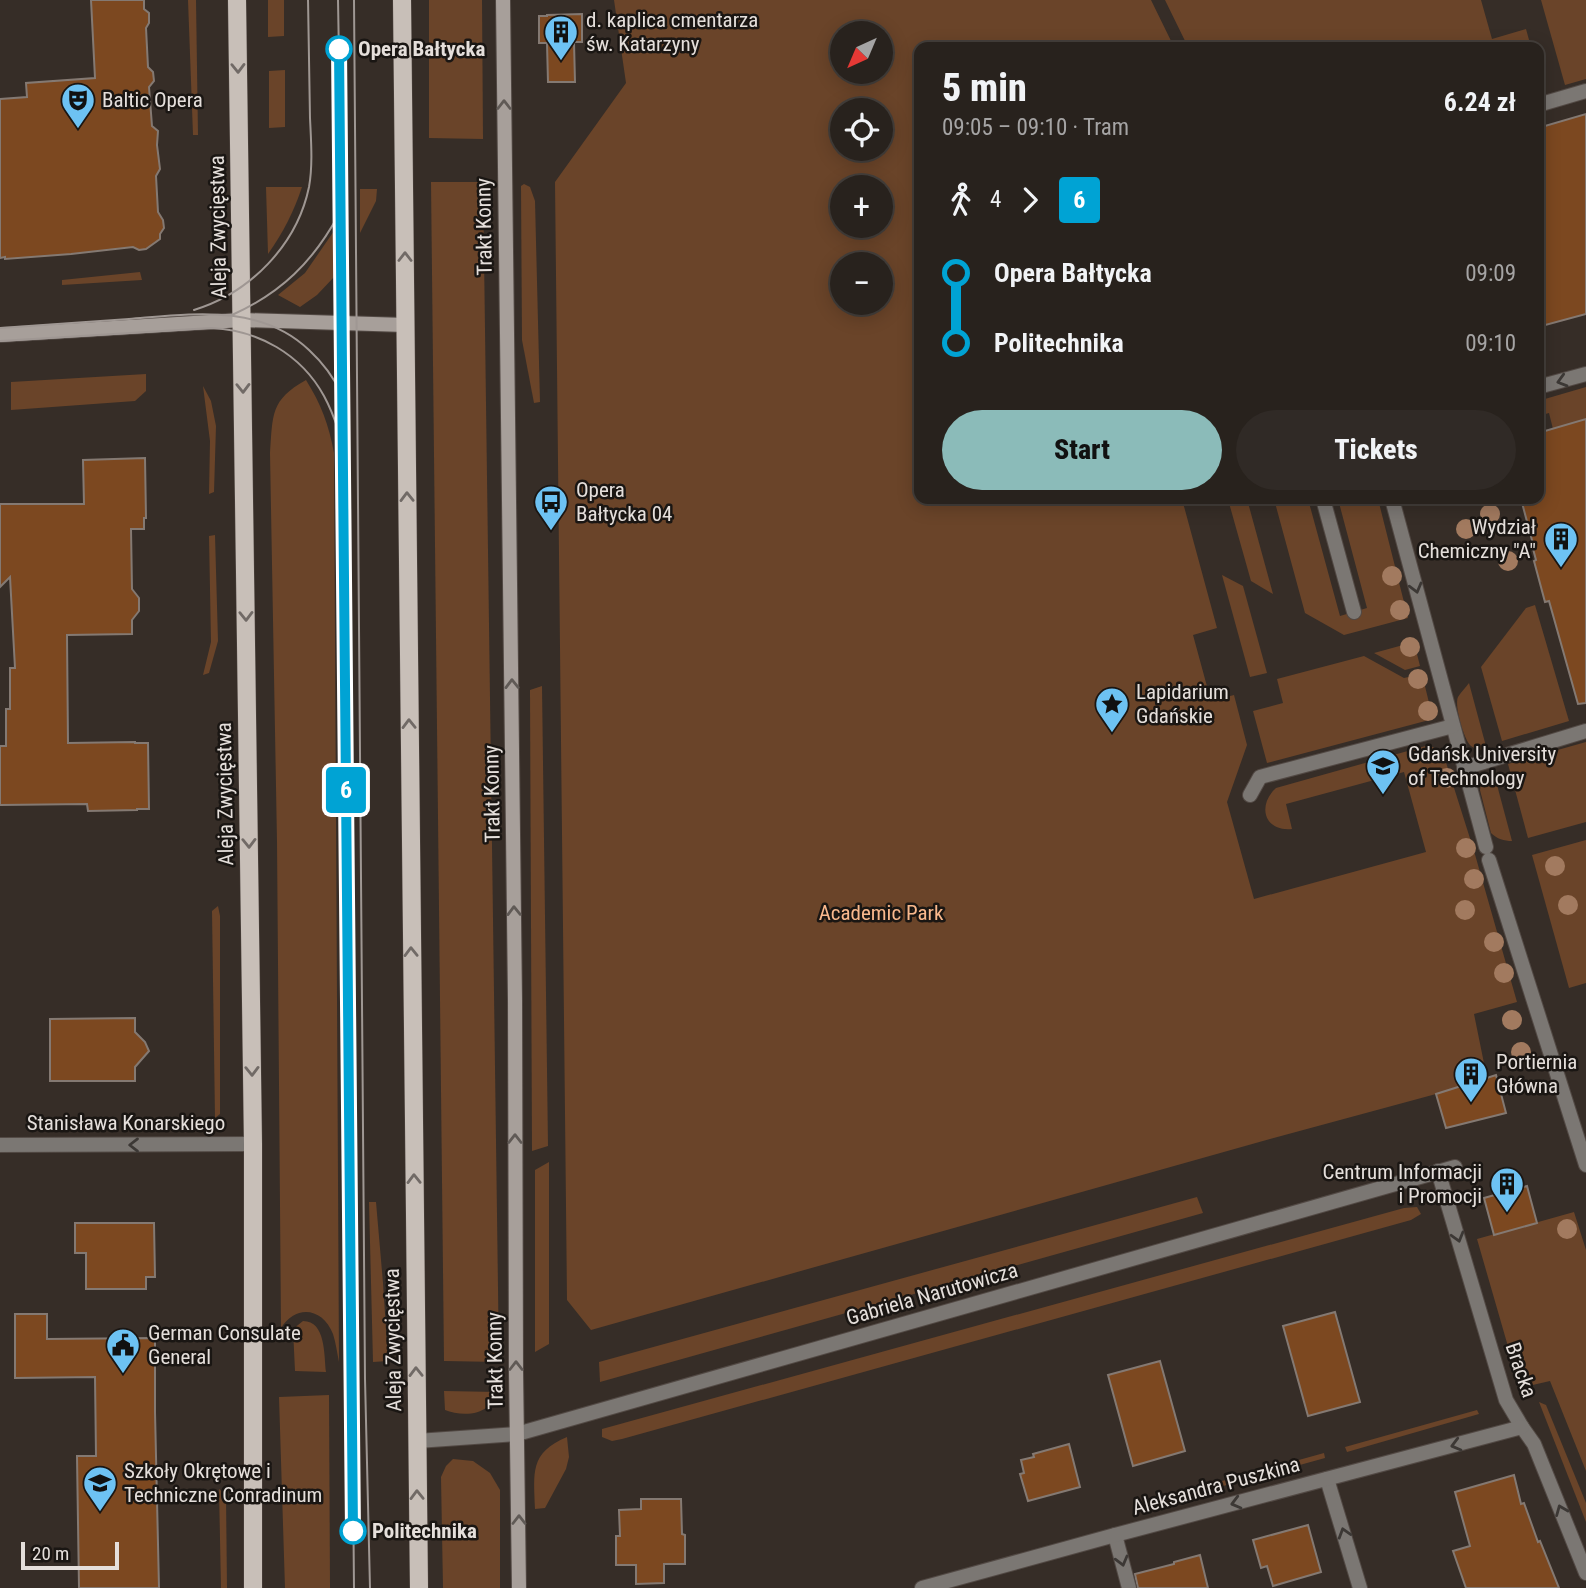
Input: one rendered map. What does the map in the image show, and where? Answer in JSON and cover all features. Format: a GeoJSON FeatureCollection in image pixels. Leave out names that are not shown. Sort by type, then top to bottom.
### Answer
{"type":"FeatureCollection","features":[{"type":"Feature","properties":{"kind":"main road","name":"Aleja Zwycięstwa"},"geometry":{"type":"LineString","coordinates":[[237,0],[253,1144],[253,1588]]}},
{"type":"Feature","properties":{"kind":"main road","name":"Aleja Zwycięstwa"},"geometry":{"type":"LineString","coordinates":[[402,0],[419,1588]]}},
{"type":"Feature","properties":{"kind":"street","name":"Trakt Konny"},"geometry":{"type":"LineString","coordinates":[[503,0],[519,1588]]}},
{"type":"Feature","properties":{"kind":"street"},"geometry":{"type":"LineString","coordinates":[[1544,103],[1586,91]]}},
{"type":"Feature","properties":{"kind":"street"},"geometry":{"type":"LineString","coordinates":[[0,335],[242,320],[405,325]]}},
{"type":"Feature","properties":{"kind":"street"},"geometry":{"type":"LineString","coordinates":[[1544,385],[1586,374]]}},
{"type":"Feature","properties":{"kind":"street"},"geometry":{"type":"LineString","coordinates":[[1324,504],[1354,612]]}},
{"type":"Feature","properties":{"kind":"street"},"geometry":{"type":"LineString","coordinates":[[1393,504],[1487,853],[1586,1165]]}},
{"type":"Feature","properties":{"kind":"street"},"geometry":{"type":"LineString","coordinates":[[1250,795],[1260,777],[1453,726]]}},
{"type":"Feature","properties":{"kind":"street"},"geometry":{"type":"LineString","coordinates":[[1464,768],[1586,731]]}},
{"type":"Feature","properties":{"kind":"street","name":"Stanisława Konarskiego"},"geometry":{"type":"LineString","coordinates":[[0,1145],[253,1144]]}},
{"type":"Feature","properties":{"kind":"street","name":"Gabriela Narutowicza"},"geometry":{"type":"LineString","coordinates":[[417,1441],[517,1434],[1455,1167]]}},
{"type":"Feature","properties":{"kind":"street","name":"Bracka"},"geometry":{"type":"LineString","coordinates":[[1438,1171],[1506,1400],[1534,1444],[1586,1573]]}},
{"type":"Feature","properties":{"kind":"street","name":"Aleksandra Puszkina"},"geometry":{"type":"LineString","coordinates":[[922,1588],[1522,1427]]}},
{"type":"Feature","properties":{"kind":"street"},"geometry":{"type":"LineString","coordinates":[[1327,1479],[1360,1588]]}},
{"type":"Feature","properties":{"kind":"street"},"geometry":{"type":"LineString","coordinates":[[1115,1535],[1129,1588]]}},
{"type":"Feature","properties":{"kind":"green space"},"geometry":{"type":"Polygon","coordinates":[[[188,0],[196,0],[198,135],[193,135],[188,0]]]}},
{"type":"Feature","properties":{"kind":"green space"},"geometry":{"type":"Polygon","coordinates":[[[268,0],[284,0],[284,36],[268,37],[268,0]]]}},
{"type":"Feature","properties":{"kind":"green space"},"geometry":{"type":"Polygon","coordinates":[[[429,0],[482,0],[483,139],[429,138],[429,0]]]}},
{"type":"Feature","properties":{"kind":"green space","name":"Academic Park"},"geometry":{"type":"Polygon","coordinates":[[[614,0],[1151,0],[1172,42],[914,42],[914,504],[1183,504],[1217,628],[1193,635],[1211,701],[1234,695],[1247,745],[1227,802],[1254,899],[1426,852],[1404,772],[1286,804],[1292,829],[1275,826],[1266,816],[1267,802],[1276,788],[1429,745],[1443,753],[1517,1002],[1474,1014],[1487,1078],[591,1330],[567,1300],[555,182],[626,83],[614,0]]]}},
{"type":"Feature","properties":{"kind":"green space"},"geometry":{"type":"Polygon","coordinates":[[[1165,0],[1481,0],[1492,39],[1526,29],[1530,42],[1186,42],[1165,0]]]}},
{"type":"Feature","properties":{"kind":"green space"},"geometry":{"type":"Polygon","coordinates":[[[1541,0],[1586,0],[1586,79],[1565,85],[1541,0]]]}},
{"type":"Feature","properties":{"kind":"green space"},"geometry":{"type":"Polygon","coordinates":[[[285,70],[285,127],[269,128],[269,71],[285,70]]]}},
{"type":"Feature","properties":{"kind":"green space"},"geometry":{"type":"Polygon","coordinates":[[[431,182],[483,182],[499,1362],[444,1361],[431,182]]]}},
{"type":"Feature","properties":{"kind":"green space"},"geometry":{"type":"Polygon","coordinates":[[[524,184],[530,187],[535,201],[540,402],[534,403],[522,340],[521,186],[524,184]]]}},
{"type":"Feature","properties":{"kind":"green space"},"geometry":{"type":"Polygon","coordinates":[[[266,187],[302,187],[288,222],[268,254],[266,187]]]}},
{"type":"Feature","properties":{"kind":"green space"},"geometry":{"type":"Polygon","coordinates":[[[360,189],[377,189],[376,201],[360,233],[360,189]]]}},
{"type":"Feature","properties":{"kind":"green space"},"geometry":{"type":"Polygon","coordinates":[[[334,231],[334,277],[317,295],[300,307],[278,295],[305,273],[334,231]]]}},
{"type":"Feature","properties":{"kind":"green space"},"geometry":{"type":"Polygon","coordinates":[[[140,272],[142,280],[62,285],[62,280],[140,272]]]}},
{"type":"Feature","properties":{"kind":"green space"},"geometry":{"type":"Polygon","coordinates":[[[146,374],[146,391],[135,401],[11,410],[11,382],[146,374]]]}},
{"type":"Feature","properties":{"kind":"green space"},"geometry":{"type":"Polygon","coordinates":[[[306,380],[324,415],[334,453],[339,1362],[329,1325],[316,1314],[301,1312],[287,1320],[281,1328],[277,842],[270,453],[276,410],[286,394],[306,380]]]}},
{"type":"Feature","properties":{"kind":"green space"},"geometry":{"type":"Polygon","coordinates":[[[203,386],[211,401],[216,426],[214,492],[209,494],[210,441],[203,386]]]}},
{"type":"Feature","properties":{"kind":"green space"},"geometry":{"type":"Polygon","coordinates":[[[1586,387],[1586,419],[1553,429],[1549,413],[1544,414],[1544,399],[1586,387]]]}},
{"type":"Feature","properties":{"kind":"green space"},"geometry":{"type":"Polygon","coordinates":[[[1229,504],[1248,504],[1273,594],[1251,581],[1229,504]]]}},
{"type":"Feature","properties":{"kind":"green space"},"geometry":{"type":"Polygon","coordinates":[[[1275,504],[1309,504],[1340,616],[1367,608],[1339,504],[1379,504],[1408,618],[1344,635],[1305,613],[1275,504]]]}},
{"type":"Feature","properties":{"kind":"green space"},"geometry":{"type":"Polygon","coordinates":[[[215,535],[218,641],[209,673],[203,675],[211,642],[209,536],[215,535]]]}},
{"type":"Feature","properties":{"kind":"green space"},"geometry":{"type":"Polygon","coordinates":[[[1222,575],[1243,586],[1267,673],[1250,677],[1222,575]]]}},
{"type":"Feature","properties":{"kind":"green space"},"geometry":{"type":"Polygon","coordinates":[[[1535,605],[1569,721],[1502,741],[1481,667],[1526,608],[1535,605]]]}},
{"type":"Feature","properties":{"kind":"green space"},"geometry":{"type":"Polygon","coordinates":[[[1414,642],[1420,666],[1405,670],[1374,653],[1414,642]]]}},
{"type":"Feature","properties":{"kind":"green space"},"geometry":{"type":"Polygon","coordinates":[[[1364,656],[1404,678],[1422,674],[1433,719],[1267,763],[1253,711],[1283,703],[1277,679],[1364,656]]]}},
{"type":"Feature","properties":{"kind":"green space"},"geometry":{"type":"Polygon","coordinates":[[[1469,683],[1487,750],[1471,746],[1460,722],[1457,701],[1469,683]]]}},
{"type":"Feature","properties":{"kind":"green space"},"geometry":{"type":"Polygon","coordinates":[[[542,686],[548,1146],[532,1151],[530,690],[542,686]]]}},
{"type":"Feature","properties":{"kind":"green space"},"geometry":{"type":"Polygon","coordinates":[[[1586,742],[1586,822],[1528,838],[1508,764],[1586,742]]]}},
{"type":"Feature","properties":{"kind":"green space"},"geometry":{"type":"Polygon","coordinates":[[[1493,770],[1512,841],[1491,833],[1480,790],[1481,783],[1493,770]]]}},
{"type":"Feature","properties":{"kind":"green space"},"geometry":{"type":"Polygon","coordinates":[[[1586,840],[1586,983],[1569,988],[1532,855],[1586,840]]]}},
{"type":"Feature","properties":{"kind":"green space"},"geometry":{"type":"Polygon","coordinates":[[[218,906],[220,1114],[215,1118],[212,911],[218,906]]]}},
{"type":"Feature","properties":{"kind":"green space"},"geometry":{"type":"Polygon","coordinates":[[[549,1162],[549,1344],[535,1352],[535,1170],[549,1162]]]}},
{"type":"Feature","properties":{"kind":"green space"},"geometry":{"type":"Polygon","coordinates":[[[1197,1197],[1203,1213],[600,1382],[599,1362],[1197,1197]]]}},
{"type":"Feature","properties":{"kind":"green space"},"geometry":{"type":"Polygon","coordinates":[[[369,1202],[376,1202],[388,1361],[373,1362],[369,1202]]]}},
{"type":"Feature","properties":{"kind":"green space"},"geometry":{"type":"Polygon","coordinates":[[[1417,1207],[1421,1214],[1411,1220],[622,1439],[612,1441],[602,1437],[602,1429],[1404,1208],[1417,1207]]]}},
{"type":"Feature","properties":{"kind":"green space"},"geometry":{"type":"Polygon","coordinates":[[[1574,1212],[1586,1250],[1586,1471],[1550,1381],[1520,1388],[1477,1239],[1574,1212]]]}},
{"type":"Feature","properties":{"kind":"green space"},"geometry":{"type":"Polygon","coordinates":[[[303,1321],[311,1322],[320,1333],[326,1372],[295,1371],[293,1329],[303,1321]]]}},
{"type":"Feature","properties":{"kind":"green space"},"geometry":{"type":"Polygon","coordinates":[[[444,1391],[498,1392],[483,1410],[467,1414],[445,1410],[444,1391]]]}},
{"type":"Feature","properties":{"kind":"green space"},"geometry":{"type":"Polygon","coordinates":[[[329,1395],[330,1588],[285,1588],[279,1397],[329,1395]]]}},
{"type":"Feature","properties":{"kind":"green space"},"geometry":{"type":"Polygon","coordinates":[[[1539,1402],[1546,1405],[1586,1503],[1586,1522],[1539,1402]]]}},
{"type":"Feature","properties":{"kind":"green space"},"geometry":{"type":"Polygon","coordinates":[[[1477,1410],[1479,1414],[1347,1452],[1345,1447],[1477,1410]]]}},
{"type":"Feature","properties":{"kind":"green space"},"geometry":{"type":"Polygon","coordinates":[[[567,1437],[569,1457],[566,1469],[545,1508],[535,1509],[536,1465],[546,1450],[567,1437]]]}},
{"type":"Feature","properties":{"kind":"green space"},"geometry":{"type":"Polygon","coordinates":[[[1324,1453],[1325,1458],[1140,1509],[1139,1504],[1324,1453]]]}},
{"type":"Feature","properties":{"kind":"green space"},"geometry":{"type":"Polygon","coordinates":[[[453,1459],[473,1461],[490,1473],[500,1490],[500,1588],[443,1588],[441,1477],[453,1459]]]}},
{"type":"Feature","properties":{"kind":"green space"},"geometry":{"type":"Polygon","coordinates":[[[219,1489],[226,1495],[227,1588],[221,1588],[219,1489]]]}},
{"type":"Feature","properties":{"kind":"building","name":"Baltic Opera"},"geometry":{"type":"Polygon","coordinates":[[[91,0],[144,0],[144,9],[149,13],[146,28],[148,67],[153,72],[154,81],[149,87],[152,126],[158,131],[158,212],[164,228],[160,239],[146,249],[133,247],[0,258],[0,99],[27,97],[26,83],[95,78],[91,0]]]}},
{"type":"Feature","properties":{"kind":"building","name":"d. kaplica cmentarza św. Katarzyny"},"geometry":{"type":"Polygon","coordinates":[[[582,14],[582,42],[574,42],[575,82],[548,82],[547,43],[539,43],[539,16],[582,14]]]}},
{"type":"Feature","properties":{"kind":"building"},"geometry":{"type":"Polygon","coordinates":[[[1586,114],[1586,314],[1544,325],[1544,126],[1586,114]]]}},
{"type":"Feature","properties":{"kind":"building","name":"Wydział Chemiczny \"A\""},"geometry":{"type":"Polygon","coordinates":[[[1586,419],[1586,703],[1578,704],[1549,601],[1545,602],[1522,504],[1544,504],[1544,431],[1586,419]]]}},
{"type":"Feature","properties":{"kind":"building"},"geometry":{"type":"Polygon","coordinates":[[[145,458],[144,529],[131,529],[132,589],[139,598],[139,611],[132,620],[132,634],[67,635],[68,743],[148,743],[149,809],[88,811],[87,804],[0,805],[0,746],[6,746],[10,668],[15,668],[10,577],[0,587],[0,504],[84,504],[83,460],[145,458]]]}},
{"type":"Feature","properties":{"kind":"building"},"geometry":{"type":"Polygon","coordinates":[[[135,1018],[135,1032],[145,1042],[149,1051],[135,1067],[135,1081],[50,1081],[50,1019],[135,1018]]]}},
{"type":"Feature","properties":{"kind":"building","name":"Portiernia Główna"},"geometry":{"type":"Polygon","coordinates":[[[1496,1075],[1506,1113],[1446,1128],[1436,1094],[1496,1075]]]}},
{"type":"Feature","properties":{"kind":"building","name":"Centrum Informacji i Promocji"},"geometry":{"type":"Polygon","coordinates":[[[1527,1186],[1537,1223],[1494,1235],[1484,1198],[1527,1186]]]}},
{"type":"Feature","properties":{"kind":"building"},"geometry":{"type":"Polygon","coordinates":[[[75,1223],[154,1223],[155,1277],[146,1277],[146,1289],[86,1289],[86,1253],[75,1253],[75,1223]]]}},
{"type":"Feature","properties":{"kind":"building"},"geometry":{"type":"Polygon","coordinates":[[[1335,1312],[1360,1402],[1308,1416],[1283,1326],[1335,1312]]]}},
{"type":"Feature","properties":{"kind":"building"},"geometry":{"type":"Polygon","coordinates":[[[15,1314],[47,1314],[47,1339],[155,1338],[159,1588],[79,1588],[77,1456],[96,1456],[95,1377],[15,1378],[15,1314]]]}},
{"type":"Feature","properties":{"kind":"building"},"geometry":{"type":"Polygon","coordinates":[[[1160,1361],[1185,1451],[1133,1466],[1108,1375],[1160,1361]]]}},
{"type":"Feature","properties":{"kind":"building"},"geometry":{"type":"Polygon","coordinates":[[[1069,1444],[1080,1487],[1028,1501],[1020,1474],[1024,1473],[1021,1460],[1069,1444]]]}},
{"type":"Feature","properties":{"kind":"building"},"geometry":{"type":"Polygon","coordinates":[[[1514,1475],[1521,1504],[1524,1503],[1559,1588],[1466,1588],[1453,1551],[1470,1546],[1455,1492],[1514,1475]]]}},
{"type":"Feature","properties":{"kind":"building"},"geometry":{"type":"Polygon","coordinates":[[[641,1499],[681,1499],[685,1564],[664,1564],[664,1583],[636,1584],[636,1565],[616,1565],[616,1536],[620,1536],[619,1510],[641,1509],[641,1499]]]}},
{"type":"Feature","properties":{"kind":"building"},"geometry":{"type":"Polygon","coordinates":[[[1308,1525],[1321,1572],[1273,1586],[1267,1566],[1261,1568],[1253,1540],[1308,1525]]]}},
{"type":"Feature","properties":{"kind":"building"},"geometry":{"type":"Polygon","coordinates":[[[1200,1555],[1208,1588],[1138,1588],[1135,1574],[1200,1555]]]}},
{"type":"Feature","properties":{"kind":"tram line"},"geometry":{"type":"LineString","coordinates":[[194,310],[234,292],[252,279],[282,247],[303,208],[309,187],[311,161],[308,0]]}},
{"type":"Feature","properties":{"kind":"tram line"},"geometry":{"type":"LineString","coordinates":[[338,0],[354,1588]]}},
{"type":"Feature","properties":{"kind":"tram line"},"geometry":{"type":"LineString","coordinates":[[354,0],[365,1379],[370,1588]]}},
{"type":"Feature","properties":{"kind":"tram line","name":"6"},"geometry":{"type":"LineString","coordinates":[[339,49],[353,1531]]}},
{"type":"Feature","properties":{"kind":"tram line"},"geometry":{"type":"LineString","coordinates":[[232,315],[266,297],[294,274],[318,247],[339,214]]}},
{"type":"Feature","properties":{"kind":"tram line"},"geometry":{"type":"LineString","coordinates":[[0,328],[200,314],[247,318],[290,335],[309,350],[327,370],[341,393]]}},
{"type":"Feature","properties":{"kind":"tram line"},"geometry":{"type":"LineString","coordinates":[[0,341],[211,328],[245,334],[276,347],[303,368],[324,396],[339,432]]}},
{"type":"Feature","properties":{"kind":"place","name":"Opera Bałtycka"},"geometry":{"type":"Point","coordinates":[339,49]}},
{"type":"Feature","properties":{"kind":"place","name":"d. kaplica cmentarza św. Katarzyny"},"geometry":{"type":"Point","coordinates":[561,62]}},
{"type":"Feature","properties":{"kind":"place","name":"Baltic Opera"},"geometry":{"type":"Point","coordinates":[78,130]}},
{"type":"Feature","properties":{"kind":"place","name":"Opera Bałtycka 04"},"geometry":{"type":"Point","coordinates":[551,532]}},
{"type":"Feature","properties":{"kind":"place","name":"Wydział Chemiczny \"A\""},"geometry":{"type":"Point","coordinates":[1561,569]}},
{"type":"Feature","properties":{"kind":"place","name":"Lapidarium Gdańskie"},"geometry":{"type":"Point","coordinates":[1112,734]}},
{"type":"Feature","properties":{"kind":"place","name":"Gdańsk University of Technology"},"geometry":{"type":"Point","coordinates":[1383,796]}},
{"type":"Feature","properties":{"kind":"place","name":"Portiernia Główna"},"geometry":{"type":"Point","coordinates":[1471,1104]}},
{"type":"Feature","properties":{"kind":"place","name":"Centrum Informacji i Promocji"},"geometry":{"type":"Point","coordinates":[1507,1214]}},
{"type":"Feature","properties":{"kind":"place","name":"German Consulate General"},"geometry":{"type":"Point","coordinates":[123,1375]}},
{"type":"Feature","properties":{"kind":"place","name":"Szkoły Okrętowe i Techniczne Conradinum"},"geometry":{"type":"Point","coordinates":[100,1513]}},
{"type":"Feature","properties":{"kind":"place","name":"Politechnika"},"geometry":{"type":"Point","coordinates":[353,1531]}}]}
